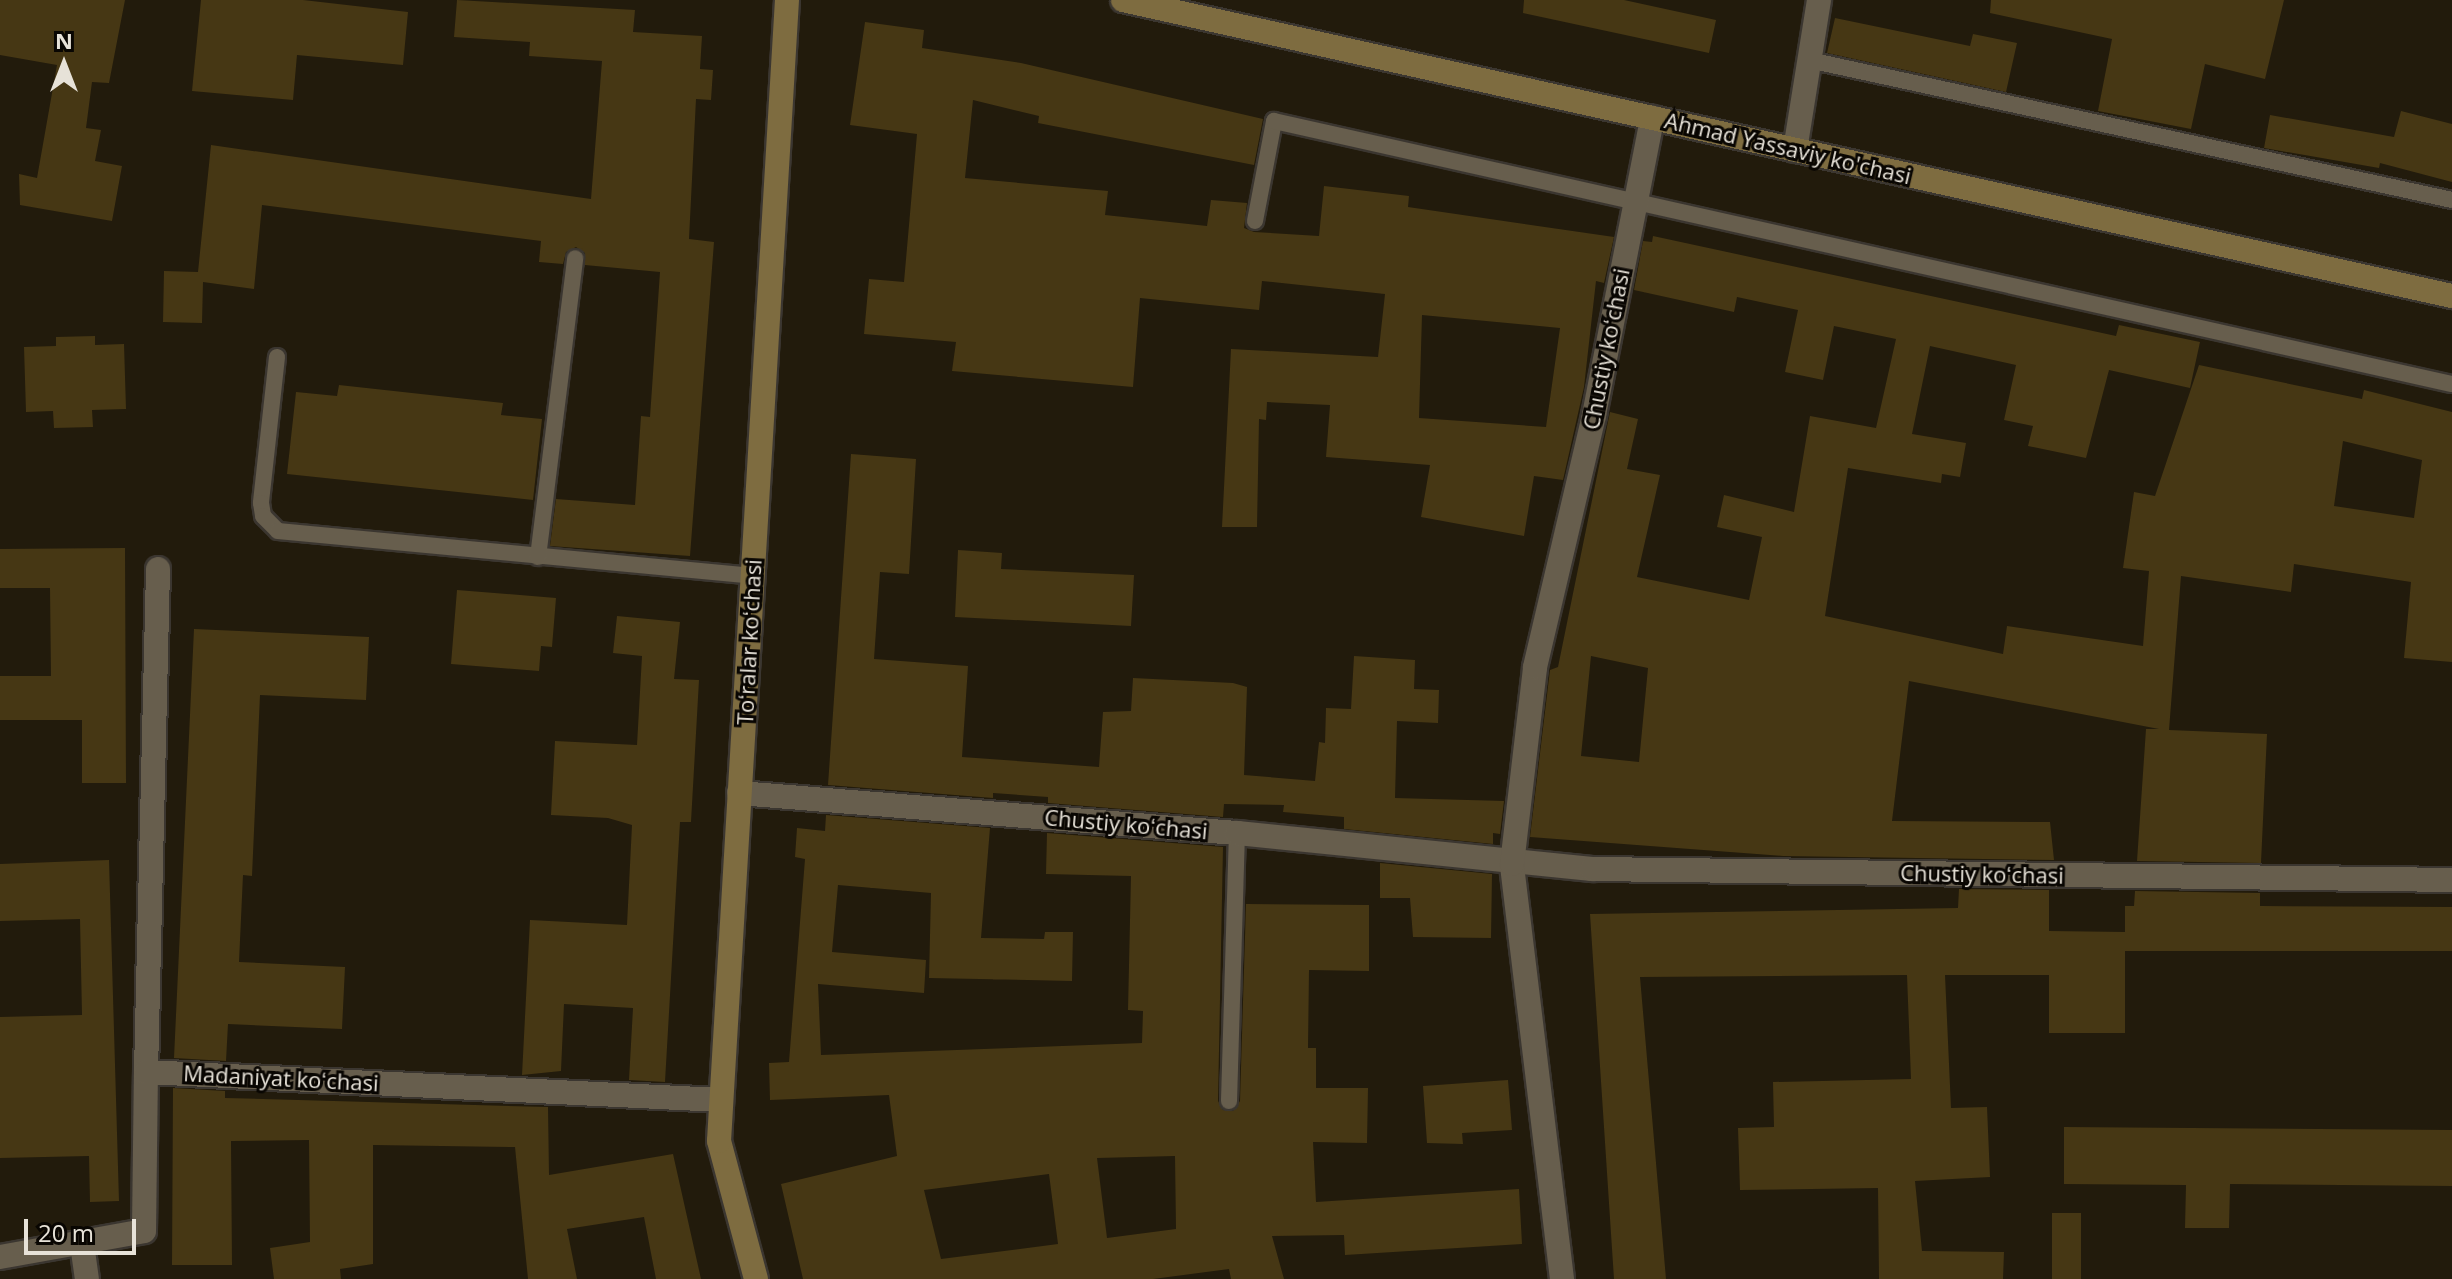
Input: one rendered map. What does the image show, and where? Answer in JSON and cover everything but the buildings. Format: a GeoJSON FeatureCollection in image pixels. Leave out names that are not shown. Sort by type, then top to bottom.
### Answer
{"type":"FeatureCollection","features":[{"type":"Feature","properties":{"kind":"main road","name":"Toʻralar koʻchasi"},"geometry":{"type":"LineString","coordinates":[[756,1279],[719,1141],[787,0]]}},
{"type":"Feature","properties":{"kind":"main road","name":"Ahmad Yassaviy ko'chasi"},"geometry":{"type":"LineString","coordinates":[[1123,0],[1153,3],[2452,296]]}},
{"type":"Feature","properties":{"kind":"street"},"geometry":{"type":"LineString","coordinates":[[1795,150],[1819,0]]}},
{"type":"Feature","properties":{"kind":"street","name":"Chustiy koʻchasi"},"geometry":{"type":"LineString","coordinates":[[1562,1279],[1512,864],[1535,667],[1594,415],[1652,118]]}},
{"type":"Feature","properties":{"kind":"street"},"geometry":{"type":"LineString","coordinates":[[0,1257],[144,1231],[158,569]]}},
{"type":"Feature","properties":{"kind":"street","name":"Chustiy koʻchasi"},"geometry":{"type":"LineString","coordinates":[[739,793],[1237,833],[1512,864],[1592,869],[2452,880]]}},
{"type":"Feature","properties":{"kind":"street","name":"Madaniyat koʻchasi"},"geometry":{"type":"LineString","coordinates":[[146,1072],[721,1100]]}},
{"type":"Feature","properties":{"kind":"street"},"geometry":{"type":"LineString","coordinates":[[82,1244],[87,1279]]}},
{"type":"Feature","properties":{"kind":"lane"},"geometry":{"type":"LineString","coordinates":[[1809,60],[2452,200]]}},
{"type":"Feature","properties":{"kind":"lane"},"geometry":{"type":"LineString","coordinates":[[1255,221],[1274,121],[2452,384]]}},
{"type":"Feature","properties":{"kind":"lane"},"geometry":{"type":"LineString","coordinates":[[538,557],[575,258]]}},
{"type":"Feature","properties":{"kind":"lane"},"geometry":{"type":"LineString","coordinates":[[277,357],[261,503],[263,516],[278,531],[753,576]]}},
{"type":"Feature","properties":{"kind":"lane"},"geometry":{"type":"LineString","coordinates":[[1229,1101],[1237,833]]}}]}
